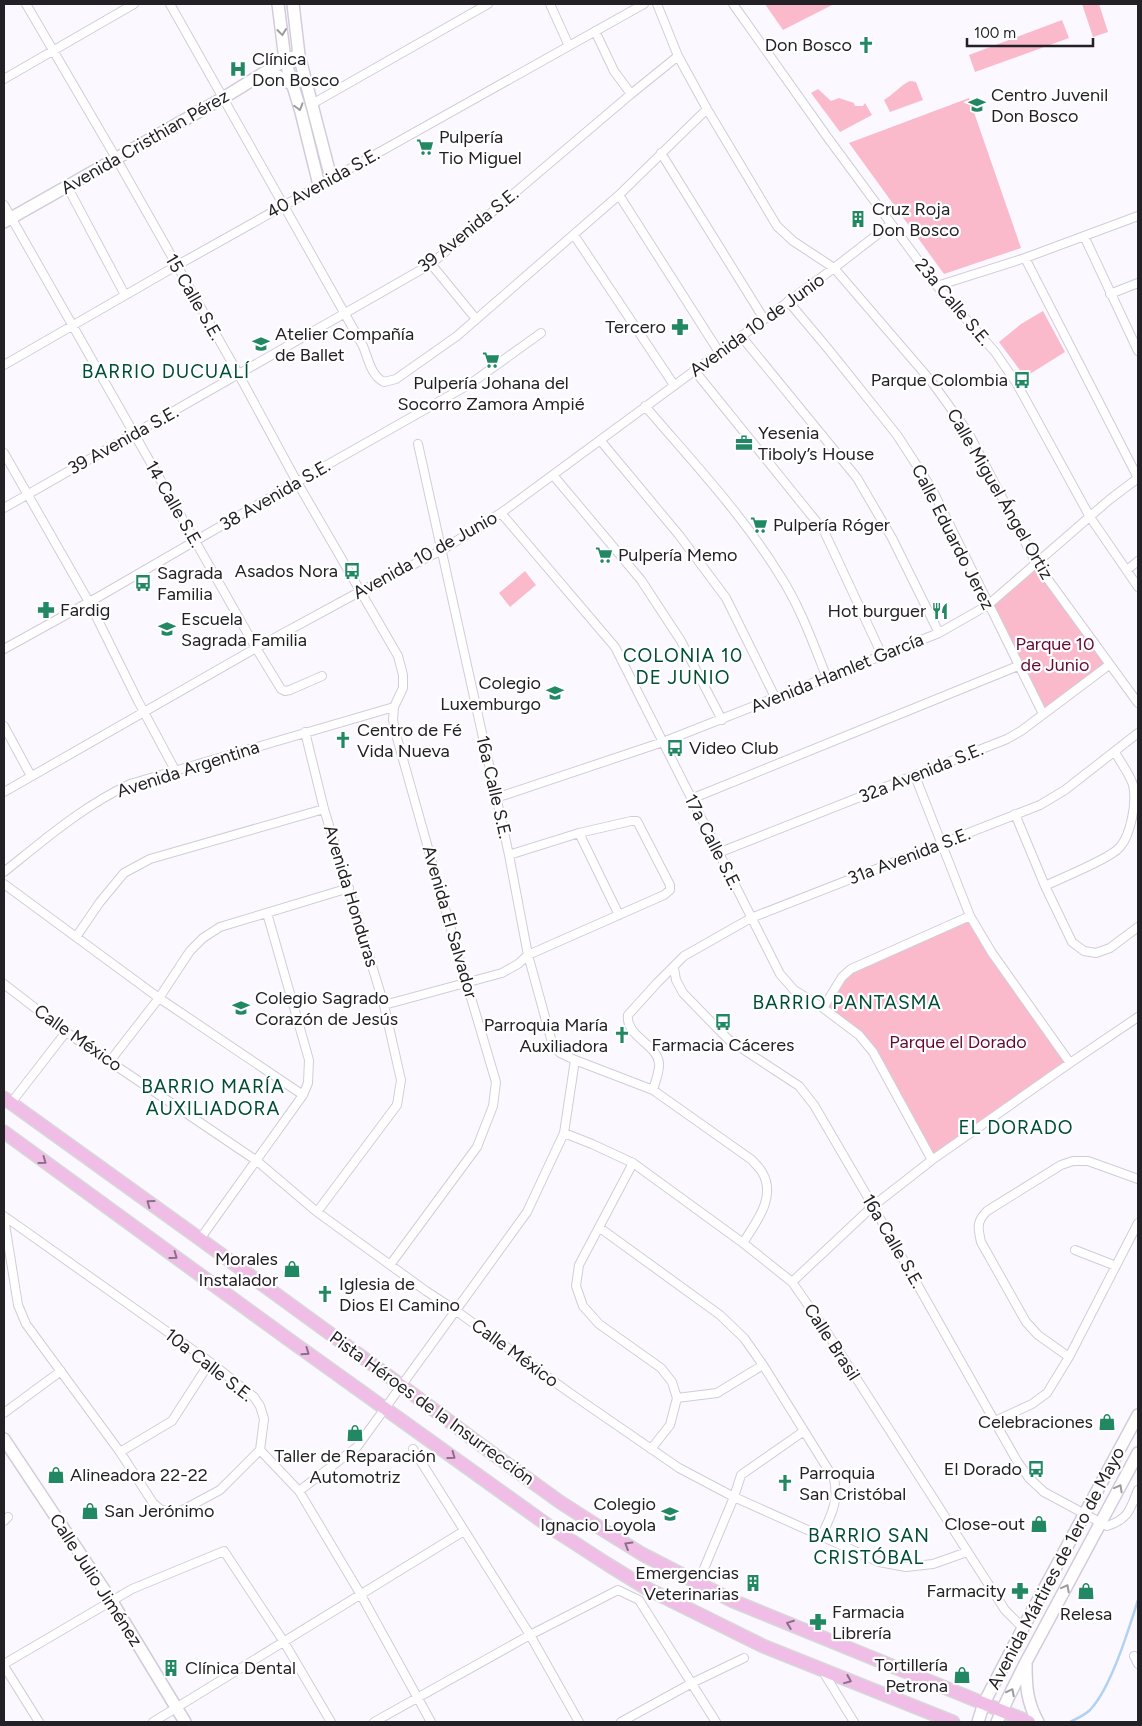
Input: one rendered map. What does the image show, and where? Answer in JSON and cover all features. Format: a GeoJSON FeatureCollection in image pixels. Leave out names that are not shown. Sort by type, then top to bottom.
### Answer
{"type":"FeatureCollection","features":[{"type":"Feature","properties":{"kind":"main road"},"geometry":{"type":"LineString","coordinates":[[278,4],[286,60],[319,185]]}},
{"type":"Feature","properties":{"kind":"main road"},"geometry":{"type":"LineString","coordinates":[[293,4],[299,55],[331,178]]}},
{"type":"Feature","properties":{"kind":"main road","name":"Avenida Cristhian Pérez"},"geometry":{"type":"LineString","coordinates":[[8,220],[223,98],[286,60],[299,55]]}},
{"type":"Feature","properties":{"kind":"main road"},"geometry":{"type":"LineString","coordinates":[[261,75],[278,76],[293,85]]}},
{"type":"Feature","properties":{"kind":"main road","name":"Pista Héroes de la Insurrección"},"geometry":{"type":"LineString","coordinates":[[7,1101],[200,1239],[560,1502],[642,1554],[698,1584],[733,1600],[984,1703],[999,1716],[1029,1722]]}},
{"type":"Feature","properties":{"kind":"main road","name":"Pista Héroes de la Insurrección"},"geometry":{"type":"LineString","coordinates":[[4,1132],[553,1529],[607,1564],[646,1588],[763,1646],[952,1722]]}},
{"type":"Feature","properties":{"kind":"main road","name":"Avenida Mártires de 1ero de Mayo"},"geometry":{"type":"LineString","coordinates":[[978,1722],[984,1703],[1023,1628],[1138,1415]]}},
{"type":"Feature","properties":{"kind":"main road","name":"Calle Julio Jiménez"},"geometry":{"type":"LineString","coordinates":[[4,1439],[111,1600],[185,1722]]}},
{"type":"Feature","properties":{"kind":"main road","name":"Avenida Mártires de 1ero de Mayo"},"geometry":{"type":"LineString","coordinates":[[999,1716],[1138,1453]]}},
{"type":"Feature","properties":{"kind":"main road"},"geometry":{"type":"LineString","coordinates":[[1026,1662],[1026,1684],[1030,1708],[1038,1722]]}},
{"type":"Feature","properties":{"kind":"street","name":"15 Calle S.E."},"geometry":{"type":"LineString","coordinates":[[26,4],[116,158],[239,375],[297,482],[361,591]]}},
{"type":"Feature","properties":{"kind":"street"},"geometry":{"type":"LineString","coordinates":[[4,79],[134,4]]}},
{"type":"Feature","properties":{"kind":"street"},"geometry":{"type":"LineString","coordinates":[[170,4],[364,346],[375,375],[378,380],[384,382],[396,379],[456,336],[619,195],[707,109]]}},
{"type":"Feature","properties":{"kind":"street"},"geometry":{"type":"LineString","coordinates":[[312,104],[488,4]]}},
{"type":"Feature","properties":{"kind":"street"},"geometry":{"type":"LineString","coordinates":[[550,4],[569,46]]}},
{"type":"Feature","properties":{"kind":"street","name":"40 Avenida S.E."},"geometry":{"type":"LineString","coordinates":[[4,365],[331,178],[644,4]]}},
{"type":"Feature","properties":{"kind":"street","name":"Calle Miguel Ángel Ortiz"},"geometry":{"type":"LineString","coordinates":[[657,4],[678,56],[707,109],[777,226],[793,241],[834,268],[931,381],[968,432],[1036,563],[1138,703]]}},
{"type":"Feature","properties":{"kind":"street","name":"23a Calle S.E."},"geometry":{"type":"LineString","coordinates":[[733,4],[937,286],[995,352],[1017,384],[1090,517],[1138,587]]}},
{"type":"Feature","properties":{"kind":"street"},"geometry":{"type":"LineString","coordinates":[[595,31],[614,71],[631,94]]}},
{"type":"Feature","properties":{"kind":"street","name":"39 Avenida S.E."},"geometry":{"type":"LineString","coordinates":[[4,508],[431,264],[678,56]]}},
{"type":"Feature","properties":{"kind":"street"},"geometry":{"type":"LineString","coordinates":[[661,153],[764,319]]}},
{"type":"Feature","properties":{"kind":"street"},"geometry":{"type":"LineString","coordinates":[[67,186],[125,295]]}},
{"type":"Feature","properties":{"kind":"street"},"geometry":{"type":"LineString","coordinates":[[619,195],[719,352]]}},
{"type":"Feature","properties":{"kind":"street","name":"14 Calle S.E."},"geometry":{"type":"LineString","coordinates":[[4,205],[8,220],[72,325],[256,648],[281,688],[285,691],[322,676]]}},
{"type":"Feature","properties":{"kind":"street"},"geometry":{"type":"LineString","coordinates":[[937,286],[1025,258],[1138,216]]}},
{"type":"Feature","properties":{"kind":"street","name":"Avenida 10 de Junio"},"geometry":{"type":"LineString","coordinates":[[4,792],[256,648],[442,550],[501,513],[891,224]]}},
{"type":"Feature","properties":{"kind":"street"},"geometry":{"type":"LineString","coordinates":[[574,235],[674,385]]}},
{"type":"Feature","properties":{"kind":"street"},"geometry":{"type":"LineString","coordinates":[[1084,236],[1110,294],[1138,349]]}},
{"type":"Feature","properties":{"kind":"street"},"geometry":{"type":"LineString","coordinates":[[1025,258],[1138,478]]}},
{"type":"Feature","properties":{"kind":"street"},"geometry":{"type":"LineString","coordinates":[[431,264],[476,319]]}},
{"type":"Feature","properties":{"kind":"street"},"geometry":{"type":"LineString","coordinates":[[1110,294],[1138,283]]}},
{"type":"Feature","properties":{"kind":"street","name":"Calle Eduardo Jerez"},"geometry":{"type":"LineString","coordinates":[[788,301],[897,435],[932,489],[1043,714]]}},
{"type":"Feature","properties":{"kind":"street","name":"38 Avenida S.E."},"geometry":{"type":"LineString","coordinates":[[4,649],[470,384],[541,333]]}},
{"type":"Feature","properties":{"kind":"street"},"geometry":{"type":"LineString","coordinates":[[741,336],[857,478],[892,538],[939,633]]}},
{"type":"Feature","properties":{"kind":"street"},"geometry":{"type":"LineString","coordinates":[[694,370],[824,532],[882,655]]}},
{"type":"Feature","properties":{"kind":"street"},"geometry":{"type":"LineString","coordinates":[[645,406],[753,535],[780,575],[801,615],[827,678]]}},
{"type":"Feature","properties":{"kind":"street"},"geometry":{"type":"LineString","coordinates":[[600,440],[679,535],[726,598],[775,698]]}},
{"type":"Feature","properties":{"kind":"street","name":"16a Calle S.E."},"geometry":{"type":"LineString","coordinates":[[418,444],[509,855],[528,955],[553,1046],[560,1053],[574,1060],[653,1090],[752,1160],[762,1172],[768,1189],[765,1205],[743,1243]]}},
{"type":"Feature","properties":{"kind":"street"},"geometry":{"type":"LineString","coordinates":[[4,453],[89,602],[175,770]]}},
{"type":"Feature","properties":{"kind":"street"},"geometry":{"type":"LineString","coordinates":[[553,475],[641,580],[681,641],[722,720]]}},
{"type":"Feature","properties":{"kind":"street","name":"Avenida Hamlet García"},"geometry":{"type":"LineString","coordinates":[[496,798],[663,742],[939,633],[988,605],[1109,500],[1138,478]]}},
{"type":"Feature","properties":{"kind":"street","name":"17a Calle S.E."},"geometry":{"type":"LineString","coordinates":[[501,513],[615,647],[690,799],[780,974],[794,990],[859,1034],[873,1052],[932,1160]]}},
{"type":"Feature","properties":{"kind":"street"},"geometry":{"type":"LineString","coordinates":[[1127,570],[1138,561]]}},
{"type":"Feature","properties":{"kind":"street","name":"Avenida El Salvador"},"geometry":{"type":"LineString","coordinates":[[361,591],[398,656],[404,675],[403,688],[394,707],[393,720],[396,736],[496,1082],[493,1106],[477,1147],[390,1265]]}},
{"type":"Feature","properties":{"kind":"street","name":"32a Avenida S.E."},"geometry":{"type":"LineString","coordinates":[[718,853],[1007,739],[1021,731],[1109,665]]}},
{"type":"Feature","properties":{"kind":"street"},"geometry":{"type":"LineString","coordinates":[[690,799],[1018,666]]}},
{"type":"Feature","properties":{"kind":"street","name":"Avenida Argentina"},"geometry":{"type":"LineString","coordinates":[[4,872],[78,814],[107,795],[130,784],[394,707]]}},
{"type":"Feature","properties":{"kind":"street"},"geometry":{"type":"LineString","coordinates":[[4,726],[31,776]]}},
{"type":"Feature","properties":{"kind":"street","name":"Avenida Honduras"},"geometry":{"type":"LineString","coordinates":[[306,732],[324,809],[384,1005],[401,1080],[397,1105],[317,1212]]}},
{"type":"Feature","properties":{"kind":"street","name":"31a Avenida S.E."},"geometry":{"type":"LineString","coordinates":[[653,1090],[660,1066],[659,1060],[655,1053],[633,1030],[627,1021],[628,1015],[684,956],[751,918],[1040,805],[1065,790],[1138,733]]}},
{"type":"Feature","properties":{"kind":"street"},"geometry":{"type":"LineString","coordinates":[[1045,886],[1107,856],[1120,847],[1131,824],[1134,808],[1133,785],[1115,752]]}},
{"type":"Feature","properties":{"kind":"street"},"geometry":{"type":"LineString","coordinates":[[914,776],[970,916],[992,953],[1070,1063]]}},
{"type":"Feature","properties":{"kind":"street"},"geometry":{"type":"LineString","coordinates":[[76,937],[100,902],[124,873],[150,858],[324,809]]}},
{"type":"Feature","properties":{"kind":"street"},"geometry":{"type":"LineString","coordinates":[[1015,814],[1045,886],[1072,942],[1084,951],[1096,953],[1110,948],[1138,927]]}},
{"type":"Feature","properties":{"kind":"street"},"geometry":{"type":"LineString","coordinates":[[384,1005],[502,973],[518,964],[528,955],[664,895],[670,890],[670,885],[637,821],[579,833],[509,855]]}},
{"type":"Feature","properties":{"kind":"street"},"geometry":{"type":"LineString","coordinates":[[579,833],[619,915]]}},
{"type":"Feature","properties":{"kind":"street"},"geometry":{"type":"LineString","coordinates":[[4,884],[159,998],[303,1095]]}},
{"type":"Feature","properties":{"kind":"street"},"geometry":{"type":"LineString","coordinates":[[110,1061],[159,998],[190,951],[203,938],[220,927],[349,888]]}},
{"type":"Feature","properties":{"kind":"street"},"geometry":{"type":"LineString","coordinates":[[200,1239],[303,1095],[308,1083],[309,1060],[267,913]]}},
{"type":"Feature","properties":{"kind":"street"},"geometry":{"type":"LineString","coordinates":[[823,1008],[842,978],[851,969],[970,916]]}},
{"type":"Feature","properties":{"kind":"street","name":"16a Calle S.E."},"geometry":{"type":"LineString","coordinates":[[674,968],[676,980],[683,993],[729,1040],[799,1086],[814,1105],[1017,1461],[1029,1478],[1044,1492],[1100,1523]]}},
{"type":"Feature","properties":{"kind":"street","name":"Calle México"},"geometry":{"type":"LineString","coordinates":[[4,984],[66,1032],[257,1161],[317,1212],[570,1394],[679,1468],[734,1497],[880,1562],[906,1567],[933,1564],[967,1552]]}},
{"type":"Feature","properties":{"kind":"street"},"geometry":{"type":"LineString","coordinates":[[792,1282],[873,1206],[932,1160],[1138,1017]]}},
{"type":"Feature","properties":{"kind":"street"},"geometry":{"type":"LineString","coordinates":[[7,1101],[66,1032]]}},
{"type":"Feature","properties":{"kind":"street"},"geometry":{"type":"LineString","coordinates":[[299,1491],[356,1447],[528,1212],[564,1134],[574,1060]]}},
{"type":"Feature","properties":{"kind":"street","name":"Calle Brasil"},"geometry":{"type":"LineString","coordinates":[[564,1134],[633,1163],[743,1243],[792,1282],[824,1328],[1005,1610],[1023,1628]]}},
{"type":"Feature","properties":{"kind":"street"},"geometry":{"type":"LineString","coordinates":[[1069,1357],[1038,1335],[1026,1322],[981,1242],[978,1229],[980,1218],[987,1211],[1061,1165],[1072,1161],[1088,1160],[1138,1179]]}},
{"type":"Feature","properties":{"kind":"street"},"geometry":{"type":"LineString","coordinates":[[633,1163],[579,1265],[576,1286],[583,1306],[599,1324],[661,1368],[672,1382],[677,1398],[670,1426],[651,1449]]}},
{"type":"Feature","properties":{"kind":"street"},"geometry":{"type":"LineString","coordinates":[[4,1217],[18,1305],[26,1324],[120,1452],[153,1503],[160,1509],[179,1512],[220,1490],[260,1450],[299,1491],[361,1595],[431,1722]]}},
{"type":"Feature","properties":{"kind":"street","name":"10a Calle S.E."},"geometry":{"type":"LineString","coordinates":[[4,1217],[210,1362],[254,1397],[260,1406],[264,1419],[260,1450]]}},
{"type":"Feature","properties":{"kind":"street"},"geometry":{"type":"LineString","coordinates":[[995,1421],[1032,1404],[1047,1393],[1069,1357],[1138,1223]]}},
{"type":"Feature","properties":{"kind":"street"},"geometry":{"type":"LineString","coordinates":[[600,1228],[720,1315],[744,1338],[834,1479],[837,1491],[835,1505],[822,1535]]}},
{"type":"Feature","properties":{"kind":"street"},"geometry":{"type":"LineString","coordinates":[[1075,1250],[1116,1266]]}},
{"type":"Feature","properties":{"kind":"street"},"geometry":{"type":"LineString","coordinates":[[120,1452],[172,1421],[210,1362]]}},
{"type":"Feature","properties":{"kind":"street"},"geometry":{"type":"LineString","coordinates":[[677,1398],[717,1393],[763,1366]]}},
{"type":"Feature","properties":{"kind":"street"},"geometry":{"type":"LineString","coordinates":[[4,1413],[61,1371]]}},
{"type":"Feature","properties":{"kind":"street"},"geometry":{"type":"LineString","coordinates":[[698,1584],[734,1497],[741,1475],[804,1431]]}},
{"type":"Feature","properties":{"kind":"street"},"geometry":{"type":"LineString","coordinates":[[413,1449],[530,1635],[579,1722]]}},
{"type":"Feature","properties":{"kind":"street"},"geometry":{"type":"LineString","coordinates":[[1100,1523],[1107,1526],[1118,1522],[1128,1515],[1138,1490]]}},
{"type":"Feature","properties":{"kind":"street"},"geometry":{"type":"LineString","coordinates":[[153,1722],[464,1531]]}},
{"type":"Feature","properties":{"kind":"street"},"geometry":{"type":"LineString","coordinates":[[39,1722],[4,1665],[132,1589],[224,1550],[284,1642],[331,1722]]}},
{"type":"Feature","properties":{"kind":"street"},"geometry":{"type":"LineString","coordinates":[[374,1722],[530,1635],[618,1590],[639,1600],[716,1722]]}},
{"type":"Feature","properties":{"kind":"street"},"geometry":{"type":"LineString","coordinates":[[1134,1656],[1138,1664]]}},
{"type":"Feature","properties":{"kind":"street"},"geometry":{"type":"LineString","coordinates":[[621,1722],[692,1683],[744,1658]]}},
{"type":"Feature","properties":{"kind":"street"},"geometry":{"type":"LineString","coordinates":[[822,1670],[854,1722]]}},
{"type":"Feature","properties":{"kind":"green space"},"geometry":{"type":"Polygon","coordinates":[[[765,4],[834,4],[783,30],[765,4]]]}},
{"type":"Feature","properties":{"kind":"green space"},"geometry":{"type":"Polygon","coordinates":[[[1082,4],[1099,4],[1108,32],[1093,37],[1082,4]]]}},
{"type":"Feature","properties":{"kind":"green space"},"geometry":{"type":"Polygon","coordinates":[[[1062,20],[1069,38],[975,72],[969,55],[1062,20]]]}},
{"type":"Feature","properties":{"kind":"green space"},"geometry":{"type":"Polygon","coordinates":[[[910,81],[916,82],[923,100],[890,112],[884,100],[910,81]]]}},
{"type":"Feature","properties":{"kind":"green space"},"geometry":{"type":"Polygon","coordinates":[[[818,89],[831,101],[839,98],[854,103],[855,106],[863,106],[865,103],[872,115],[840,132],[811,93],[818,89]]]}},
{"type":"Feature","properties":{"kind":"green space"},"geometry":{"type":"Polygon","coordinates":[[[969,98],[1021,248],[944,274],[849,143],[969,98]]]}},
{"type":"Feature","properties":{"kind":"green space"},"geometry":{"type":"Polygon","coordinates":[[[1043,311],[1065,352],[1025,377],[999,342],[1021,324],[1043,311]]]}},
{"type":"Feature","properties":{"kind":"green space","name":"Parque 10 de Junio"},"geometry":{"type":"Polygon","coordinates":[[[1036,563],[1109,665],[1043,714],[988,605],[1036,563]]]}},
{"type":"Feature","properties":{"kind":"green space"},"geometry":{"type":"Polygon","coordinates":[[[525,571],[536,585],[510,607],[499,593],[525,571]]]}},
{"type":"Feature","properties":{"kind":"green space","name":"Parque el Dorado"},"geometry":{"type":"Polygon","coordinates":[[[970,916],[1070,1063],[932,1160],[873,1052],[823,1008],[851,969],[970,916]]]}},
{"type":"Feature","properties":{"kind":"waterway"},"geometry":{"type":"LineString","coordinates":[[1070,1722],[1090,1710],[1105,1688],[1112,1674],[1138,1600]]}},
{"type":"Feature","properties":{"kind":"place","name":"Don Bosco"},"geometry":{"type":"Point","coordinates":[866,45]}},
{"type":"Feature","properties":{"kind":"place","name":"Clínica Don Bosco"},"geometry":{"type":"Point","coordinates":[238,69]}},
{"type":"Feature","properties":{"kind":"place","name":"Centro Juvenil Don Bosco"},"geometry":{"type":"Point","coordinates":[977,105]}},
{"type":"Feature","properties":{"kind":"place","name":"Pulpería Tio Miguel"},"geometry":{"type":"Point","coordinates":[425,147]}},
{"type":"Feature","properties":{"kind":"place","name":"Cruz Roja Don Bosco"},"geometry":{"type":"Point","coordinates":[858,219]}},
{"type":"Feature","properties":{"kind":"place","name":"Tercero"},"geometry":{"type":"Point","coordinates":[680,327]}},
{"type":"Feature","properties":{"kind":"place","name":"Atelier Compañía de Ballet"},"geometry":{"type":"Point","coordinates":[261,344]}},
{"type":"Feature","properties":{"kind":"place","name":"Pulpería Johana del Socorro Zamora Ampié"},"geometry":{"type":"Point","coordinates":[491,360]}},
{"type":"Feature","properties":{"kind":"place","name":"Parque Colombia"},"geometry":{"type":"Point","coordinates":[1022,380]}},
{"type":"Feature","properties":{"kind":"place","name":"Yesenia Tiboly’s House"},"geometry":{"type":"Point","coordinates":[744,443]}},
{"type":"Feature","properties":{"kind":"place","name":"Pulpería Róger"},"geometry":{"type":"Point","coordinates":[759,525]}},
{"type":"Feature","properties":{"kind":"place","name":"Pulpería Memo"},"geometry":{"type":"Point","coordinates":[604,555]}},
{"type":"Feature","properties":{"kind":"place","name":"Asados Nora"},"geometry":{"type":"Point","coordinates":[352,571]}},
{"type":"Feature","properties":{"kind":"place","name":"Sagrada Familia"},"geometry":{"type":"Point","coordinates":[143,583]}},
{"type":"Feature","properties":{"kind":"place","name":"Fardig"},"geometry":{"type":"Point","coordinates":[46,610]}},
{"type":"Feature","properties":{"kind":"place","name":"Hot burguer"},"geometry":{"type":"Point","coordinates":[940,611]}},
{"type":"Feature","properties":{"kind":"place","name":"Escuela Sagrada Familia"},"geometry":{"type":"Point","coordinates":[167,629]}},
{"type":"Feature","properties":{"kind":"place","name":"Colegio Luxemburgo"},"geometry":{"type":"Point","coordinates":[555,693]}},
{"type":"Feature","properties":{"kind":"place","name":"Centro de Fé Vida Nueva"},"geometry":{"type":"Point","coordinates":[343,740]}},
{"type":"Feature","properties":{"kind":"place","name":"Video Club"},"geometry":{"type":"Point","coordinates":[675,748]}},
{"type":"Feature","properties":{"kind":"place","name":"Colegio Sagrado Corazón de Jesús"},"geometry":{"type":"Point","coordinates":[241,1008]}},
{"type":"Feature","properties":{"kind":"place","name":"Farmacia Cáceres"},"geometry":{"type":"Point","coordinates":[723,1022]}},
{"type":"Feature","properties":{"kind":"place","name":"Parroquia María Auxiliadora"},"geometry":{"type":"Point","coordinates":[622,1035]}},
{"type":"Feature","properties":{"kind":"place","name":"Morales Instalador"},"geometry":{"type":"Point","coordinates":[292,1269]}},
{"type":"Feature","properties":{"kind":"place","name":"Iglesia de Dios El Camino"},"geometry":{"type":"Point","coordinates":[325,1294]}},
{"type":"Feature","properties":{"kind":"place","name":"Celebraciones"},"geometry":{"type":"Point","coordinates":[1107,1422]}},
{"type":"Feature","properties":{"kind":"place","name":"Taller de Reparación Automotriz"},"geometry":{"type":"Point","coordinates":[355,1433]}},
{"type":"Feature","properties":{"kind":"place","name":"El Dorado"},"geometry":{"type":"Point","coordinates":[1036,1469]}},
{"type":"Feature","properties":{"kind":"place","name":"Alineadora 22-22"},"geometry":{"type":"Point","coordinates":[56,1475]}},
{"type":"Feature","properties":{"kind":"place","name":"Parroquia San Cristóbal"},"geometry":{"type":"Point","coordinates":[785,1483]}},
{"type":"Feature","properties":{"kind":"place","name":"San Jerónimo"},"geometry":{"type":"Point","coordinates":[90,1511]}},
{"type":"Feature","properties":{"kind":"place","name":"Colegio Ignacio Loyola"},"geometry":{"type":"Point","coordinates":[670,1514]}},
{"type":"Feature","properties":{"kind":"place","name":"Close-out"},"geometry":{"type":"Point","coordinates":[1039,1524]}},
{"type":"Feature","properties":{"kind":"place","name":"Emergencias Veterinarias"},"geometry":{"type":"Point","coordinates":[753,1583]}},
{"type":"Feature","properties":{"kind":"place","name":"Farmacity"},"geometry":{"type":"Point","coordinates":[1020,1591]}},
{"type":"Feature","properties":{"kind":"place","name":"Relesa"},"geometry":{"type":"Point","coordinates":[1086,1591]}},
{"type":"Feature","properties":{"kind":"place","name":"Farmacia Librería"},"geometry":{"type":"Point","coordinates":[818,1622]}},
{"type":"Feature","properties":{"kind":"place","name":"Clínica Dental"},"geometry":{"type":"Point","coordinates":[171,1668]}},
{"type":"Feature","properties":{"kind":"place","name":"Tortillería Petrona"},"geometry":{"type":"Point","coordinates":[962,1675]}},
{"type":"Feature","properties":{"kind":"district","name":"BARRIO DUCUALÍ"},"geometry":{"type":"Point","coordinates":[166,371]}},
{"type":"Feature","properties":{"kind":"district","name":"COLONIA 10 DE JUNIO"},"geometry":{"type":"Point","coordinates":[683,666]}},
{"type":"Feature","properties":{"kind":"district","name":"BARRIO PANTASMA"},"geometry":{"type":"Point","coordinates":[847,1002]}},
{"type":"Feature","properties":{"kind":"district","name":"BARRIO MARÍA AUXILIADORA"},"geometry":{"type":"Point","coordinates":[213,1097]}},
{"type":"Feature","properties":{"kind":"district","name":"EL DORADO"},"geometry":{"type":"Point","coordinates":[1016,1127]}},
{"type":"Feature","properties":{"kind":"district","name":"BARRIO SAN CRISTÓBAL"},"geometry":{"type":"Point","coordinates":[869,1546]}}]}
